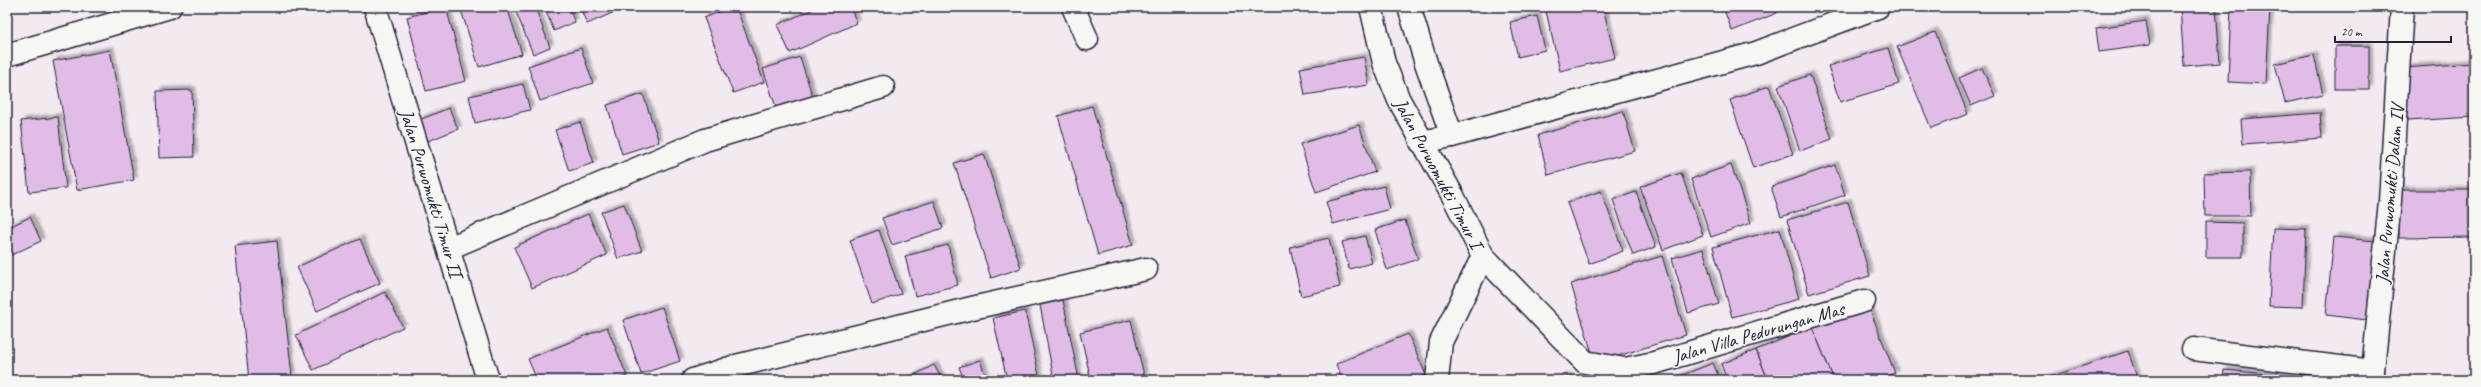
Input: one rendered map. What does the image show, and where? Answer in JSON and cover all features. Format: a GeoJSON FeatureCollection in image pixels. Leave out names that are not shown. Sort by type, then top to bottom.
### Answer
{"type":"FeatureCollection","features":[{"type":"Feature","properties":{"kind":"street"},"geometry":{"type":"LineString","coordinates":[[7,55],[102,17],[170,7]]}},
{"type":"Feature","properties":{"kind":"street","name":"Jalan Purwomukti Timur II"},"geometry":{"type":"LineString","coordinates":[[375,7],[488,380]]}},
{"type":"Feature","properties":{"kind":"street"},"geometry":{"type":"LineString","coordinates":[[1073,7],[1087,39]]}},
{"type":"Feature","properties":{"kind":"street","name":"Jalan Purwomukti Timur I"},"geometry":{"type":"LineString","coordinates":[[1371,7],[1384,63],[1399,100],[1453,196],[1483,256],[1440,342],[1437,380]]}},
{"type":"Feature","properties":{"kind":"street"},"geometry":{"type":"LineString","coordinates":[[1409,7],[1426,63],[1452,136]]}},
{"type":"Feature","properties":{"kind":"street"},"geometry":{"type":"LineString","coordinates":[[1422,142],[1452,136],[1756,53],[1878,7]]}},
{"type":"Feature","properties":{"kind":"street","name":"Jalan Purwomukti Dalam IV"},"geometry":{"type":"LineString","coordinates":[[2372,375],[2390,201],[2402,7]]}},
{"type":"Feature","properties":{"kind":"street"},"geometry":{"type":"LineString","coordinates":[[449,248],[705,140],[883,87]]}},
{"type":"Feature","properties":{"kind":"street","name":"Jalan Villa Pedurungan Mas"},"geometry":{"type":"LineString","coordinates":[[1483,256],[1586,362],[1625,369],[1654,363],[1864,301]]}},
{"type":"Feature","properties":{"kind":"street"},"geometry":{"type":"LineString","coordinates":[[693,380],[736,366],[949,314],[1146,269]]}},
{"type":"Feature","properties":{"kind":"street"},"geometry":{"type":"LineString","coordinates":[[2193,349],[2372,375]]}},
{"type":"Feature","properties":{"kind":"green space"},"geometry":{"type":"Polygon","coordinates":[[[11,7],[69,7],[68,11],[11,7]]]}},
{"type":"Feature","properties":{"kind":"building"},"geometry":{"type":"Polygon","coordinates":[[[446,7],[466,81],[426,91],[407,17],[446,7]]]}},
{"type":"Feature","properties":{"kind":"building"},"geometry":{"type":"Polygon","coordinates":[[[460,7],[507,7],[522,54],[479,67],[460,7]]]}},
{"type":"Feature","properties":{"kind":"building"},"geometry":{"type":"Polygon","coordinates":[[[514,7],[535,7],[550,47],[533,54],[514,7]]]}},
{"type":"Feature","properties":{"kind":"building"},"geometry":{"type":"Polygon","coordinates":[[[544,7],[568,7],[575,22],[554,31],[544,7]]]}},
{"type":"Feature","properties":{"kind":"building"},"geometry":{"type":"Polygon","coordinates":[[[580,7],[626,7],[587,24],[580,7]]]}},
{"type":"Feature","properties":{"kind":"building"},"geometry":{"type":"Polygon","coordinates":[[[667,7],[680,7],[668,11],[667,7]]]}},
{"type":"Feature","properties":{"kind":"building"},"geometry":{"type":"Polygon","coordinates":[[[731,7],[736,7],[764,82],[733,93],[704,18],[731,7]]]}},
{"type":"Feature","properties":{"kind":"building"},"geometry":{"type":"Polygon","coordinates":[[[818,7],[850,7],[857,23],[790,53],[777,25],[818,7]]]}},
{"type":"Feature","properties":{"kind":"building"},"geometry":{"type":"Polygon","coordinates":[[[1545,7],[1603,7],[1615,58],[1560,71],[1545,7]]]}},
{"type":"Feature","properties":{"kind":"building"},"geometry":{"type":"Polygon","coordinates":[[[1723,7],[1775,7],[1777,13],[1732,31],[1723,7]]]}},
{"type":"Feature","properties":{"kind":"building"},"geometry":{"type":"Polygon","coordinates":[[[2180,7],[2216,7],[2220,63],[2184,66],[2180,7]]]}},
{"type":"Feature","properties":{"kind":"building"},"geometry":{"type":"Polygon","coordinates":[[[2231,7],[2270,7],[2266,84],[2228,82],[2231,7]]]}},
{"type":"Feature","properties":{"kind":"building"},"geometry":{"type":"Polygon","coordinates":[[[1537,16],[1545,50],[1518,57],[1510,22],[1537,16]]]}},
{"type":"Feature","properties":{"kind":"building"},"geometry":{"type":"Polygon","coordinates":[[[2146,21],[2150,45],[2099,52],[2096,28],[2146,21]]]}},
{"type":"Feature","properties":{"kind":"building"},"geometry":{"type":"Polygon","coordinates":[[[1935,32],[1968,114],[1931,128],[1897,47],[1935,32]]]}},
{"type":"Feature","properties":{"kind":"building"},"geometry":{"type":"Polygon","coordinates":[[[2335,46],[2369,46],[2369,89],[2335,89],[2335,46]]]}},
{"type":"Feature","properties":{"kind":"building"},"geometry":{"type":"Polygon","coordinates":[[[581,48],[593,83],[540,101],[528,66],[581,48]]]}},
{"type":"Feature","properties":{"kind":"building"},"geometry":{"type":"Polygon","coordinates":[[[1888,48],[1899,84],[1840,102],[1828,66],[1888,48]]]}},
{"type":"Feature","properties":{"kind":"building"},"geometry":{"type":"Polygon","coordinates":[[[110,50],[134,180],[77,190],[53,61],[110,50]]]}},
{"type":"Feature","properties":{"kind":"building"},"geometry":{"type":"Polygon","coordinates":[[[2314,55],[2323,95],[2285,103],[2275,64],[2314,55]]]}},
{"type":"Feature","properties":{"kind":"building"},"geometry":{"type":"Polygon","coordinates":[[[800,57],[814,101],[778,113],[763,69],[800,57]]]}},
{"type":"Feature","properties":{"kind":"building"},"geometry":{"type":"Polygon","coordinates":[[[1364,57],[1369,85],[1305,95],[1300,68],[1364,57]]]}},
{"type":"Feature","properties":{"kind":"building"},"geometry":{"type":"Polygon","coordinates":[[[2474,63],[2474,117],[2407,121],[2404,68],[2474,63]]]}},
{"type":"Feature","properties":{"kind":"building"},"geometry":{"type":"Polygon","coordinates":[[[1982,68],[1995,96],[1971,106],[1959,78],[1982,68]]]}},
{"type":"Feature","properties":{"kind":"building"},"geometry":{"type":"Polygon","coordinates":[[[1810,75],[1832,139],[1800,151],[1778,86],[1810,75]]]}},
{"type":"Feature","properties":{"kind":"building"},"geometry":{"type":"Polygon","coordinates":[[[523,84],[530,110],[475,123],[469,96],[523,84]]]}},
{"type":"Feature","properties":{"kind":"building"},"geometry":{"type":"Polygon","coordinates":[[[1769,86],[1793,154],[1753,168],[1730,100],[1769,86]]]}},
{"type":"Feature","properties":{"kind":"building"},"geometry":{"type":"Polygon","coordinates":[[[192,90],[194,157],[159,158],[157,91],[192,90]]]}},
{"type":"Feature","properties":{"kind":"building"},"geometry":{"type":"Polygon","coordinates":[[[643,94],[659,142],[622,154],[607,105],[643,94]]]}},
{"type":"Feature","properties":{"kind":"building"},"geometry":{"type":"Polygon","coordinates":[[[1092,106],[1133,245],[1098,255],[1058,116],[1092,106]]]}},
{"type":"Feature","properties":{"kind":"building"},"geometry":{"type":"Polygon","coordinates":[[[449,108],[458,129],[428,141],[419,120],[449,108]]]}},
{"type":"Feature","properties":{"kind":"building"},"geometry":{"type":"Polygon","coordinates":[[[1623,111],[1635,151],[1548,175],[1538,135],[1623,111]]]}},
{"type":"Feature","properties":{"kind":"building"},"geometry":{"type":"Polygon","coordinates":[[[2320,113],[2322,138],[2243,144],[2241,119],[2320,113]]]}},
{"type":"Feature","properties":{"kind":"building"},"geometry":{"type":"Polygon","coordinates":[[[58,117],[66,188],[29,192],[21,121],[58,117]]]}},
{"type":"Feature","properties":{"kind":"building"},"geometry":{"type":"Polygon","coordinates":[[[580,122],[594,163],[569,171],[555,130],[580,122]]]}},
{"type":"Feature","properties":{"kind":"building"},"geometry":{"type":"Polygon","coordinates":[[[1359,125],[1375,172],[1316,192],[1300,144],[1359,125]]]}},
{"type":"Feature","properties":{"kind":"building"},"geometry":{"type":"Polygon","coordinates":[[[984,154],[1021,268],[991,278],[954,163],[984,154]]]}},
{"type":"Feature","properties":{"kind":"building"},"geometry":{"type":"Polygon","coordinates":[[[1731,165],[1751,223],[1711,237],[1691,179],[1731,165]]]}},
{"type":"Feature","properties":{"kind":"building"},"geometry":{"type":"Polygon","coordinates":[[[1835,165],[1845,195],[1781,217],[1771,187],[1835,165]]]}},
{"type":"Feature","properties":{"kind":"building"},"geometry":{"type":"Polygon","coordinates":[[[2250,172],[2251,216],[2205,216],[2204,173],[2250,172]]]}},
{"type":"Feature","properties":{"kind":"building"},"geometry":{"type":"Polygon","coordinates":[[[1681,173],[1703,235],[1663,250],[1640,187],[1681,173]]]}},
{"type":"Feature","properties":{"kind":"building"},"geometry":{"type":"Polygon","coordinates":[[[1384,186],[1390,209],[1333,224],[1326,202],[1384,186]]]}},
{"type":"Feature","properties":{"kind":"building"},"geometry":{"type":"Polygon","coordinates":[[[2399,190],[2474,190],[2474,237],[2399,238],[2399,190]]]}},
{"type":"Feature","properties":{"kind":"building"},"geometry":{"type":"Polygon","coordinates":[[[1601,191],[1623,251],[1589,264],[1567,203],[1601,191]]]}},
{"type":"Feature","properties":{"kind":"building"},"geometry":{"type":"Polygon","coordinates":[[[1636,192],[1656,247],[1633,255],[1613,200],[1636,192]]]}},
{"type":"Feature","properties":{"kind":"building"},"geometry":{"type":"Polygon","coordinates":[[[934,201],[943,228],[892,245],[882,218],[934,201]]]}},
{"type":"Feature","properties":{"kind":"building"},"geometry":{"type":"Polygon","coordinates":[[[1848,202],[1870,276],[1809,294],[1787,220],[1848,202]]]}},
{"type":"Feature","properties":{"kind":"building"},"geometry":{"type":"Polygon","coordinates":[[[624,204],[642,251],[618,259],[601,212],[624,204]]]}},
{"type":"Feature","properties":{"kind":"building"},"geometry":{"type":"Polygon","coordinates":[[[588,214],[607,255],[532,288],[514,247],[588,214]]]}},
{"type":"Feature","properties":{"kind":"building"},"geometry":{"type":"Polygon","coordinates":[[[30,217],[41,241],[7,257],[7,228],[30,217]]]}},
{"type":"Feature","properties":{"kind":"building"},"geometry":{"type":"Polygon","coordinates":[[[1405,220],[1418,259],[1387,270],[1375,230],[1405,220]]]}},
{"type":"Feature","properties":{"kind":"building"},"geometry":{"type":"Polygon","coordinates":[[[2206,222],[2243,223],[2243,257],[2206,257],[2206,222]]]}},
{"type":"Feature","properties":{"kind":"building"},"geometry":{"type":"Polygon","coordinates":[[[2273,228],[2306,229],[2303,307],[2269,306],[2273,228]]]}},
{"type":"Feature","properties":{"kind":"building"},"geometry":{"type":"Polygon","coordinates":[[[1780,229],[1799,299],[1732,317],[1713,247],[1780,229]]]}},
{"type":"Feature","properties":{"kind":"building"},"geometry":{"type":"Polygon","coordinates":[[[879,230],[901,294],[872,304],[850,240],[879,230]]]}},
{"type":"Feature","properties":{"kind":"building"},"geometry":{"type":"Polygon","coordinates":[[[1365,236],[1372,263],[1349,269],[1342,242],[1365,236]]]}},
{"type":"Feature","properties":{"kind":"building"},"geometry":{"type":"Polygon","coordinates":[[[2334,237],[2375,241],[2367,320],[2326,315],[2334,237]]]}},
{"type":"Feature","properties":{"kind":"building"},"geometry":{"type":"Polygon","coordinates":[[[1329,238],[1340,287],[1301,296],[1290,247],[1329,238]]]}},
{"type":"Feature","properties":{"kind":"building"},"geometry":{"type":"Polygon","coordinates":[[[360,239],[380,283],[317,311],[297,267],[360,239]]]}},
{"type":"Feature","properties":{"kind":"building"},"geometry":{"type":"Polygon","coordinates":[[[277,241],[292,376],[249,380],[235,246],[277,241]]]}},
{"type":"Feature","properties":{"kind":"building"},"geometry":{"type":"Polygon","coordinates":[[[948,245],[958,285],[915,296],[905,256],[948,245]]]}},
{"type":"Feature","properties":{"kind":"building"},"geometry":{"type":"Polygon","coordinates":[[[1703,249],[1719,304],[1688,313],[1672,258],[1703,249]]]}},
{"type":"Feature","properties":{"kind":"building"},"geometry":{"type":"Polygon","coordinates":[[[1662,256],[1686,335],[1595,363],[1571,284],[1662,256]]]}},
{"type":"Feature","properties":{"kind":"building"},"geometry":{"type":"Polygon","coordinates":[[[385,292],[403,327],[313,370],[296,335],[385,292]]]}},
{"type":"Feature","properties":{"kind":"building"},"geometry":{"type":"Polygon","coordinates":[[[1063,300],[1079,380],[1054,380],[1040,305],[1063,300]]]}},
{"type":"Feature","properties":{"kind":"building"},"geometry":{"type":"Polygon","coordinates":[[[1868,305],[1895,373],[1876,380],[1834,380],[1812,327],[1868,305]]]}},
{"type":"Feature","properties":{"kind":"building"},"geometry":{"type":"Polygon","coordinates":[[[662,307],[680,361],[641,374],[623,320],[662,307]]]}},
{"type":"Feature","properties":{"kind":"building"},"geometry":{"type":"Polygon","coordinates":[[[1025,311],[1040,380],[1007,380],[993,318],[1025,311]]]}},
{"type":"Feature","properties":{"kind":"building"},"geometry":{"type":"Polygon","coordinates":[[[1131,320],[1145,380],[1091,380],[1080,332],[1131,320]]]}},
{"type":"Feature","properties":{"kind":"building"},"geometry":{"type":"Polygon","coordinates":[[[607,327],[627,376],[616,380],[537,380],[528,359],[607,327]]]}},
{"type":"Feature","properties":{"kind":"building"},"geometry":{"type":"Polygon","coordinates":[[[1812,327],[1834,380],[1768,380],[1756,350],[1812,327]]]}},
{"type":"Feature","properties":{"kind":"building"},"geometry":{"type":"Polygon","coordinates":[[[1408,334],[1426,375],[1414,380],[1342,380],[1336,364],[1408,334]]]}},
{"type":"Feature","properties":{"kind":"building"},"geometry":{"type":"Polygon","coordinates":[[[1756,350],[1768,380],[1727,380],[1721,364],[1756,350]]]}},
{"type":"Feature","properties":{"kind":"building"},"geometry":{"type":"Polygon","coordinates":[[[2128,351],[2138,380],[2041,380],[2128,351]]]}},
{"type":"Feature","properties":{"kind":"building"},"geometry":{"type":"Polygon","coordinates":[[[980,360],[987,380],[964,380],[959,367],[980,360]]]}},
{"type":"Feature","properties":{"kind":"building"},"geometry":{"type":"Polygon","coordinates":[[[1713,363],[1720,380],[1670,380],[1713,363]]]}},
{"type":"Feature","properties":{"kind":"building"},"geometry":{"type":"Polygon","coordinates":[[[934,365],[942,380],[905,380],[934,365]]]}},
{"type":"Feature","properties":{"kind":"building"},"geometry":{"type":"Polygon","coordinates":[[[2224,370],[2289,376],[2289,380],[2223,380],[2224,370]]]}},
{"type":"Feature","properties":{"kind":"building"},"geometry":{"type":"Polygon","coordinates":[[[1568,376],[1569,380],[1557,380],[1568,376]]]}}]}
